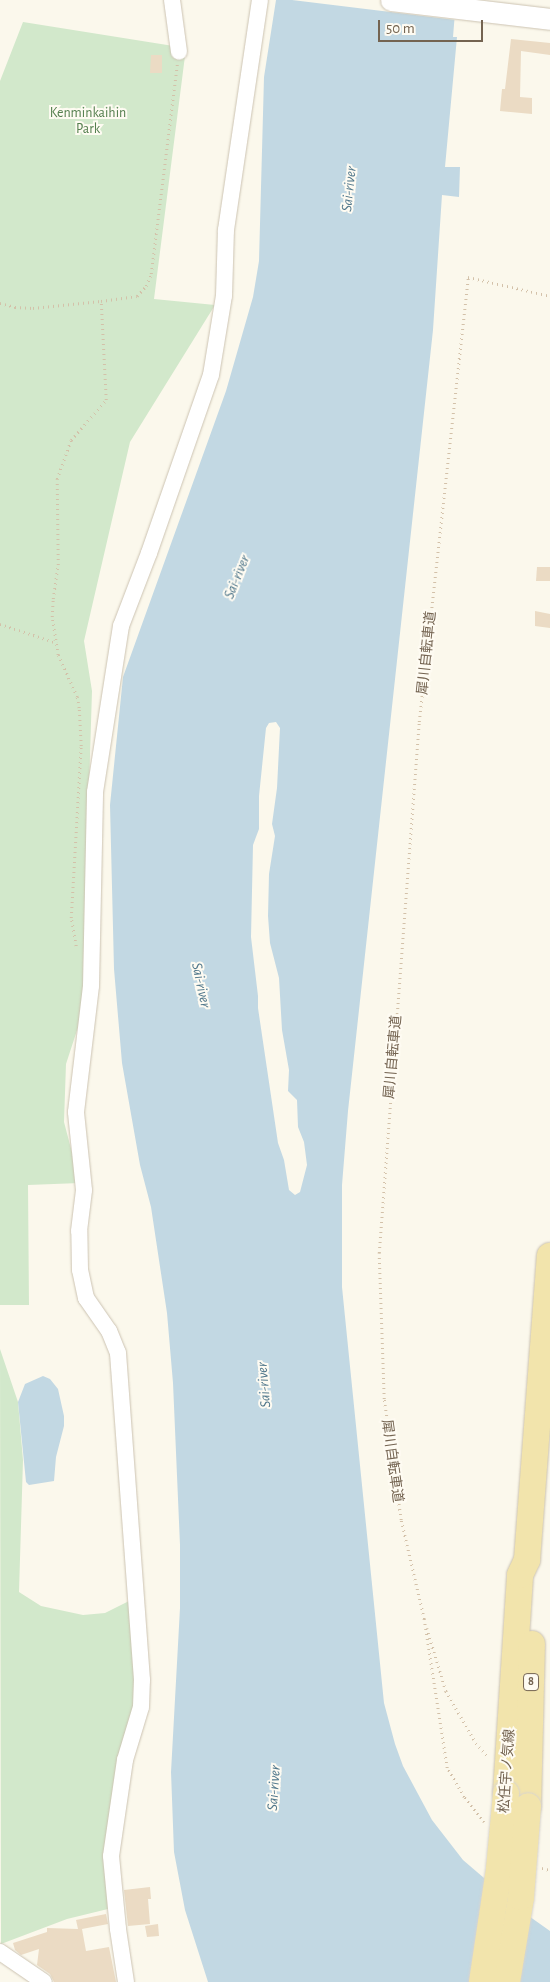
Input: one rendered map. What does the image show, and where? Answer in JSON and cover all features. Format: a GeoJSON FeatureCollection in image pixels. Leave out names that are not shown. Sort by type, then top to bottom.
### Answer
{"type":"FeatureCollection","features":[{"type":"Feature","properties":{"kind":"main road","name":"松任宇ノ気線"},"geometry":{"type":"LineString","coordinates":[[482,1982],[499,1869],[506,1793],[520,1575],[527,1560],[550,1256]]}},
{"type":"Feature","properties":{"kind":"main road","name":"松任宇ノ気線"},"geometry":{"type":"LineString","coordinates":[[508,1982],[521,1897],[528,1806],[534,1574],[527,1560]]}},
{"type":"Feature","properties":{"kind":"street"},"geometry":{"type":"LineString","coordinates":[[172,0],[179,52]]}},
{"type":"Feature","properties":{"kind":"street"},"geometry":{"type":"LineString","coordinates":[[126,1982],[118,1929],[111,1856],[126,1760],[141,1707],[142,1680],[118,1353],[109,1332],[86,1298],[80,1270],[79,1231],[84,1190],[76,1112],[91,986],[95,792],[121,626],[210,375],[224,296],[226,230],[260,0]]}},
{"type":"Feature","properties":{"kind":"street"},"geometry":{"type":"LineString","coordinates":[[391,0],[550,19]]}},
{"type":"Feature","properties":{"kind":"street"},"geometry":{"type":"LineString","coordinates":[[0,1952],[44,1982]]}},
{"type":"Feature","properties":{"kind":"path"},"geometry":{"type":"LineString","coordinates":[[0,303],[15,307],[33,308],[101,301],[137,296],[146,286],[151,274],[179,52]]}},
{"type":"Feature","properties":{"kind":"path","name":"犀川自転車道"},"geometry":{"type":"LineString","coordinates":[[488,1827],[464,1797],[447,1768],[424,1619],[401,1520],[392,1466],[384,1399],[379,1262],[384,1167],[419,722],[468,277],[550,296]]}},
{"type":"Feature","properties":{"kind":"path"},"geometry":{"type":"LineString","coordinates":[[76,948],[71,918],[81,746],[79,708],[77,697],[58,655],[52,617],[58,565],[58,479],[71,440],[106,400],[101,301]]}},
{"type":"Feature","properties":{"kind":"path"},"geometry":{"type":"LineString","coordinates":[[0,624],[56,643]]}},
{"type":"Feature","properties":{"kind":"path"},"geometry":{"type":"LineString","coordinates":[[424,1619],[446,1691],[476,1743],[488,1757]]}},
{"type":"Feature","properties":{"kind":"path"},"geometry":{"type":"LineString","coordinates":[[535,1866],[550,1870]]}},
{"type":"Feature","properties":{"kind":"green space","name":"Kenminkaihin Park"},"geometry":{"type":"Polygon","coordinates":[[[23,22],[186,48],[154,299],[215,305],[130,442],[84,641],[92,691],[82,1015],[66,1064],[64,1122],[80,1183],[28,1185],[29,1305],[0,1305],[0,81],[23,22]]]}},
{"type":"Feature","properties":{"kind":"green space"},"geometry":{"type":"Polygon","coordinates":[[[0,1349],[18,1402],[23,1460],[19,1592],[41,1606],[83,1615],[105,1613],[131,1600],[138,1695],[112,1908],[67,1919],[1,1944],[0,1349]]]}},
{"type":"Feature","properties":{"kind":"water","name":"Sai-river"},"geometry":{"type":"Polygon","coordinates":[[[276,0],[456,0],[453,37],[457,37],[445,167],[460,167],[459,197],[442,195],[433,330],[348,1111],[342,1185],[342,1287],[384,1703],[395,1744],[403,1766],[432,1820],[463,1860],[526,1914],[550,1931],[550,1982],[208,1982],[185,1910],[174,1852],[171,1772],[180,1608],[180,1545],[173,1383],[167,1313],[151,1207],[140,1165],[122,1063],[114,969],[110,805],[123,677],[226,391],[253,297],[259,261],[264,77],[276,0]],[[276,722],[269,723],[266,728],[259,796],[259,829],[253,845],[251,937],[258,1008],[278,1143],[284,1160],[289,1190],[295,1195],[300,1192],[307,1165],[304,1142],[298,1127],[297,1100],[288,1091],[289,1070],[282,1030],[279,978],[270,943],[268,916],[269,874],[275,836],[272,824],[277,788],[280,728],[276,722]]]}},
{"type":"Feature","properties":{"kind":"water"},"geometry":{"type":"Polygon","coordinates":[[[43,1376],[50,1379],[58,1389],[64,1416],[64,1426],[56,1457],[54,1481],[29,1485],[26,1482],[18,1402],[25,1384],[43,1376]]]}},
{"type":"Feature","properties":{"kind":"pier"},"geometry":{"type":"Polygon","coordinates":[[[292,0],[459,0],[456,20],[292,0]]]}},
{"type":"Feature","properties":{"kind":"building"},"geometry":{"type":"Polygon","coordinates":[[[511,39],[550,43],[550,55],[521,51],[520,97],[532,98],[532,114],[500,111],[502,89],[505,89],[511,39]]]}},
{"type":"Feature","properties":{"kind":"building"},"geometry":{"type":"Polygon","coordinates":[[[151,55],[162,55],[162,73],[150,73],[151,55]]]}},
{"type":"Feature","properties":{"kind":"building"},"geometry":{"type":"Polygon","coordinates":[[[537,567],[550,567],[550,581],[536,581],[537,567]]]}},
{"type":"Feature","properties":{"kind":"building"},"geometry":{"type":"Polygon","coordinates":[[[535,611],[550,614],[550,628],[535,626],[535,611]]]}},
{"type":"Feature","properties":{"kind":"building"},"geometry":{"type":"Polygon","coordinates":[[[150,1887],[151,1899],[148,1899],[150,1924],[128,1926],[124,1890],[150,1887]]]}},
{"type":"Feature","properties":{"kind":"building"},"geometry":{"type":"Polygon","coordinates":[[[106,1914],[108,1924],[82,1929],[86,1951],[109,1947],[116,1982],[54,1982],[50,1974],[37,1965],[39,1949],[21,1955],[15,1950],[13,1943],[47,1932],[47,1928],[78,1929],[76,1920],[106,1914]]]}},
{"type":"Feature","properties":{"kind":"building"},"geometry":{"type":"Polygon","coordinates":[[[158,1924],[159,1936],[147,1937],[145,1926],[158,1924]]]}}]}
